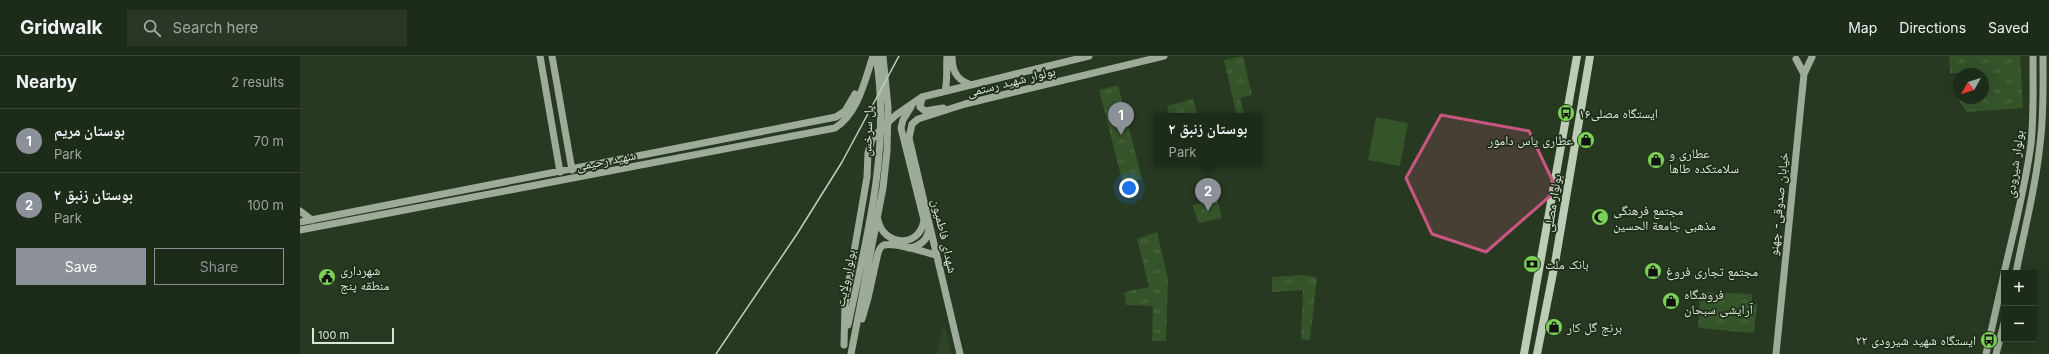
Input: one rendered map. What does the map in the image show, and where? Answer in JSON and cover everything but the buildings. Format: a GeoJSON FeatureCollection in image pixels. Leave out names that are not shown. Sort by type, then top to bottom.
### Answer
{"type":"FeatureCollection","features":[{"type":"Feature","properties":{"kind":"main road"},"geometry":{"type":"LineString","coordinates":[[540,56],[560,172]]}},
{"type":"Feature","properties":{"kind":"main road"},"geometry":{"type":"LineString","coordinates":[[552,56],[572,170]]}},
{"type":"Feature","properties":{"kind":"main road","name":"شهید رحیمی"},"geometry":{"type":"LineString","coordinates":[[300,222],[572,170],[842,115],[854,98],[867,56]]}},
{"type":"Feature","properties":{"kind":"main road","name":"شهید رحیمی"},"geometry":{"type":"LineString","coordinates":[[300,230],[835,128],[849,117],[858,100],[874,56]]}},
{"type":"Feature","properties":{"kind":"main road","name":"پل سرخس"},"geometry":{"type":"LineString","coordinates":[[874,56],[879,81],[881,126],[876,207]]}},
{"type":"Feature","properties":{"kind":"main road","name":"پل سرخس"},"geometry":{"type":"LineString","coordinates":[[876,207],[886,166],[889,125],[883,56]]}},
{"type":"Feature","properties":{"kind":"main road"},"geometry":{"type":"LineString","coordinates":[[945,90],[948,78],[946,68],[947,56]]}},
{"type":"Feature","properties":{"kind":"main road"},"geometry":{"type":"LineString","coordinates":[[952,56],[952,67],[956,75],[962,82],[970,84]]}},
{"type":"Feature","properties":{"kind":"main road","name":"بولوار شهید رستمی"},"geometry":{"type":"LineString","coordinates":[[844,345],[845,304],[867,177],[868,153],[872,139],[896,115],[922,98],[945,90],[1089,56]]}},
{"type":"Feature","properties":{"kind":"main road","name":"بولوار شهید رستمی"},"geometry":{"type":"LineString","coordinates":[[912,124],[918,119],[965,104],[1164,56]]}},
{"type":"Feature","properties":{"kind":"main road","name":"بولوار مصلی"},"geometry":{"type":"LineString","coordinates":[[1537,354],[1555,263],[1590,56]]}},
{"type":"Feature","properties":{"kind":"main road","name":"بولوار شیرودی"},"geometry":{"type":"LineString","coordinates":[[2005,270],[2021,200],[2031,143],[2034,96],[2033,56]]}},
{"type":"Feature","properties":{"kind":"main road","name":"بولوار شیرودی"},"geometry":{"type":"LineString","coordinates":[[2017,270],[2036,178],[2041,144],[2043,56]]}},
{"type":"Feature","properties":{"kind":"main road"},"geometry":{"type":"LineString","coordinates":[[1804,74],[1812,57]]}},
{"type":"Feature","properties":{"kind":"main road"},"geometry":{"type":"LineString","coordinates":[[1796,59],[1804,74]]}},
{"type":"Feature","properties":{"kind":"main road"},"geometry":{"type":"LineString","coordinates":[[1576,60],[1588,65]]}},
{"type":"Feature","properties":{"kind":"main road","name":"بولوار مصلی"},"geometry":{"type":"LineString","coordinates":[[1524,354],[1576,60]]}},
{"type":"Feature","properties":{"kind":"main road","name":"خیابان صدوقی- چهنو"},"geometry":{"type":"LineString","coordinates":[[1776,354],[1804,74]]}},
{"type":"Feature","properties":{"kind":"main road"},"geometry":{"type":"LineString","coordinates":[[922,98],[920,100],[920,107],[925,111],[965,104]]}},
{"type":"Feature","properties":{"kind":"main road"},"geometry":{"type":"LineString","coordinates":[[877,218],[882,230],[891,238],[907,240],[914,238],[923,229],[924,220],[901,128],[903,120],[914,103]]}},
{"type":"Feature","properties":{"kind":"main road","name":"شهدای فاطمیون"},"geometry":{"type":"LineString","coordinates":[[912,124],[908,138],[930,224],[960,354]]}},
{"type":"Feature","properties":{"kind":"main road"},"geometry":{"type":"LineString","coordinates":[[777,129],[779,138]]}},
{"type":"Feature","properties":{"kind":"main road","name":"بولوار ولایت"},"geometry":{"type":"LineString","coordinates":[[851,354],[877,218],[876,207]]}},
{"type":"Feature","properties":{"kind":"main road","name":"بولوار ولایت"},"geometry":{"type":"LineString","coordinates":[[842,354],[876,207]]}},
{"type":"Feature","properties":{"kind":"main road"},"geometry":{"type":"LineString","coordinates":[[300,211],[312,220]]}},
{"type":"Feature","properties":{"kind":"main road"},"geometry":{"type":"LineString","coordinates":[[909,248],[917,246],[926,239],[930,224]]}},
{"type":"Feature","properties":{"kind":"main road"},"geometry":{"type":"LineString","coordinates":[[853,346],[868,298],[878,252],[885,245],[909,248],[936,255]]}},
{"type":"Feature","properties":{"kind":"main road","name":"بولوار شیرودی"},"geometry":{"type":"LineString","coordinates":[[1986,354],[2001,287]]}},
{"type":"Feature","properties":{"kind":"main road"},"geometry":{"type":"LineString","coordinates":[[1996,354],[2001,335]]}},
{"type":"Feature","properties":{"kind":"highlighted area"},"geometry":{"type":"Polygon","coordinates":[[[1441,115],[1529,131],[1557,190],[1486,252],[1432,234],[1406,178],[1441,115]]]}},
{"type":"Feature","properties":{"kind":"shaded area"},"geometry":{"type":"Polygon","coordinates":[[[944,322],[951,354],[937,354],[944,322]]]}},
{"type":"Feature","properties":{"kind":"green space"},"geometry":{"type":"Polygon","coordinates":[[[1243,56],[1252,95],[1240,98],[1244,113],[1236,113],[1224,60],[1243,56]]]}},
{"type":"Feature","properties":{"kind":"green space"},"geometry":{"type":"Polygon","coordinates":[[[1949,56],[2020,56],[2023,108],[1967,112],[1961,104],[1989,104],[1989,68],[1953,68],[1953,73],[1950,73],[1949,56]]]}},
{"type":"Feature","properties":{"kind":"green space"},"geometry":{"type":"Polygon","coordinates":[[[1118,85],[1142,179],[1123,184],[1099,90],[1118,85]]]}},
{"type":"Feature","properties":{"kind":"green space"},"geometry":{"type":"Polygon","coordinates":[[[1193,99],[1197,113],[1169,113],[1167,106],[1193,99]]]}},
{"type":"Feature","properties":{"kind":"green space"},"geometry":{"type":"Polygon","coordinates":[[[1376,117],[1408,123],[1400,166],[1368,160],[1376,117]]]}},
{"type":"Feature","properties":{"kind":"green space"},"geometry":{"type":"Polygon","coordinates":[[[1217,199],[1222,218],[1198,223],[1193,205],[1217,199]]]}},
{"type":"Feature","properties":{"kind":"green space"},"geometry":{"type":"Polygon","coordinates":[[[1157,232],[1168,279],[1166,341],[1152,341],[1153,306],[1126,305],[1124,292],[1149,287],[1137,239],[1157,232]]]}},
{"type":"Feature","properties":{"kind":"green space"},"geometry":{"type":"Polygon","coordinates":[[[1303,275],[1317,277],[1310,340],[1301,339],[1303,290],[1272,292],[1272,277],[1303,275]]]}},
{"type":"Feature","properties":{"kind":"green space"},"geometry":{"type":"Polygon","coordinates":[[[1700,292],[1752,294],[1752,304],[1757,304],[1754,333],[1698,328],[1700,292]]]}},
{"type":"Feature","properties":{"kind":"railway"},"geometry":{"type":"LineString","coordinates":[[716,354],[797,234],[842,162],[899,56]]}},
{"type":"Feature","properties":{"kind":"place","name":"ایستگاه مصلی۱۶"},"geometry":{"type":"Point","coordinates":[1566,113]}},
{"type":"Feature","properties":{"kind":"place","name":"بوستان مریم"},"geometry":{"type":"Point","coordinates":[1121,135]}},
{"type":"Feature","properties":{"kind":"place","name":"عطاری یاس دامور"},"geometry":{"type":"Point","coordinates":[1586,140]}},
{"type":"Feature","properties":{"kind":"place","name":"عطاری و سلامتکده طاها"},"geometry":{"type":"Point","coordinates":[1656,160]}},
{"type":"Feature","properties":{"kind":"place","name":"بوستان زنبق ۲"},"geometry":{"type":"Point","coordinates":[1208,211]}},
{"type":"Feature","properties":{"kind":"place","name":"مجتمع فرهنگی مذهبی جامعة الحسین"},"geometry":{"type":"Point","coordinates":[1600,217]}},
{"type":"Feature","properties":{"kind":"place","name":"بانک ملت"},"geometry":{"type":"Point","coordinates":[1532,264]}},
{"type":"Feature","properties":{"kind":"place","name":"مجتمع تجاری فروغ"},"geometry":{"type":"Point","coordinates":[1653,271]}},
{"type":"Feature","properties":{"kind":"place","name":"شهرداری منطقه پنج"},"geometry":{"type":"Point","coordinates":[327,277]}},
{"type":"Feature","properties":{"kind":"place","name":"فروشگاه آرایشی سبحان"},"geometry":{"type":"Point","coordinates":[1671,301]}},
{"type":"Feature","properties":{"kind":"place","name":"برنج گل کار"},"geometry":{"type":"Point","coordinates":[1554,327]}},
{"type":"Feature","properties":{"kind":"place","name":"ایستگاه شهید شیرودی ۲۲"},"geometry":{"type":"Point","coordinates":[1989,340]}}]}
